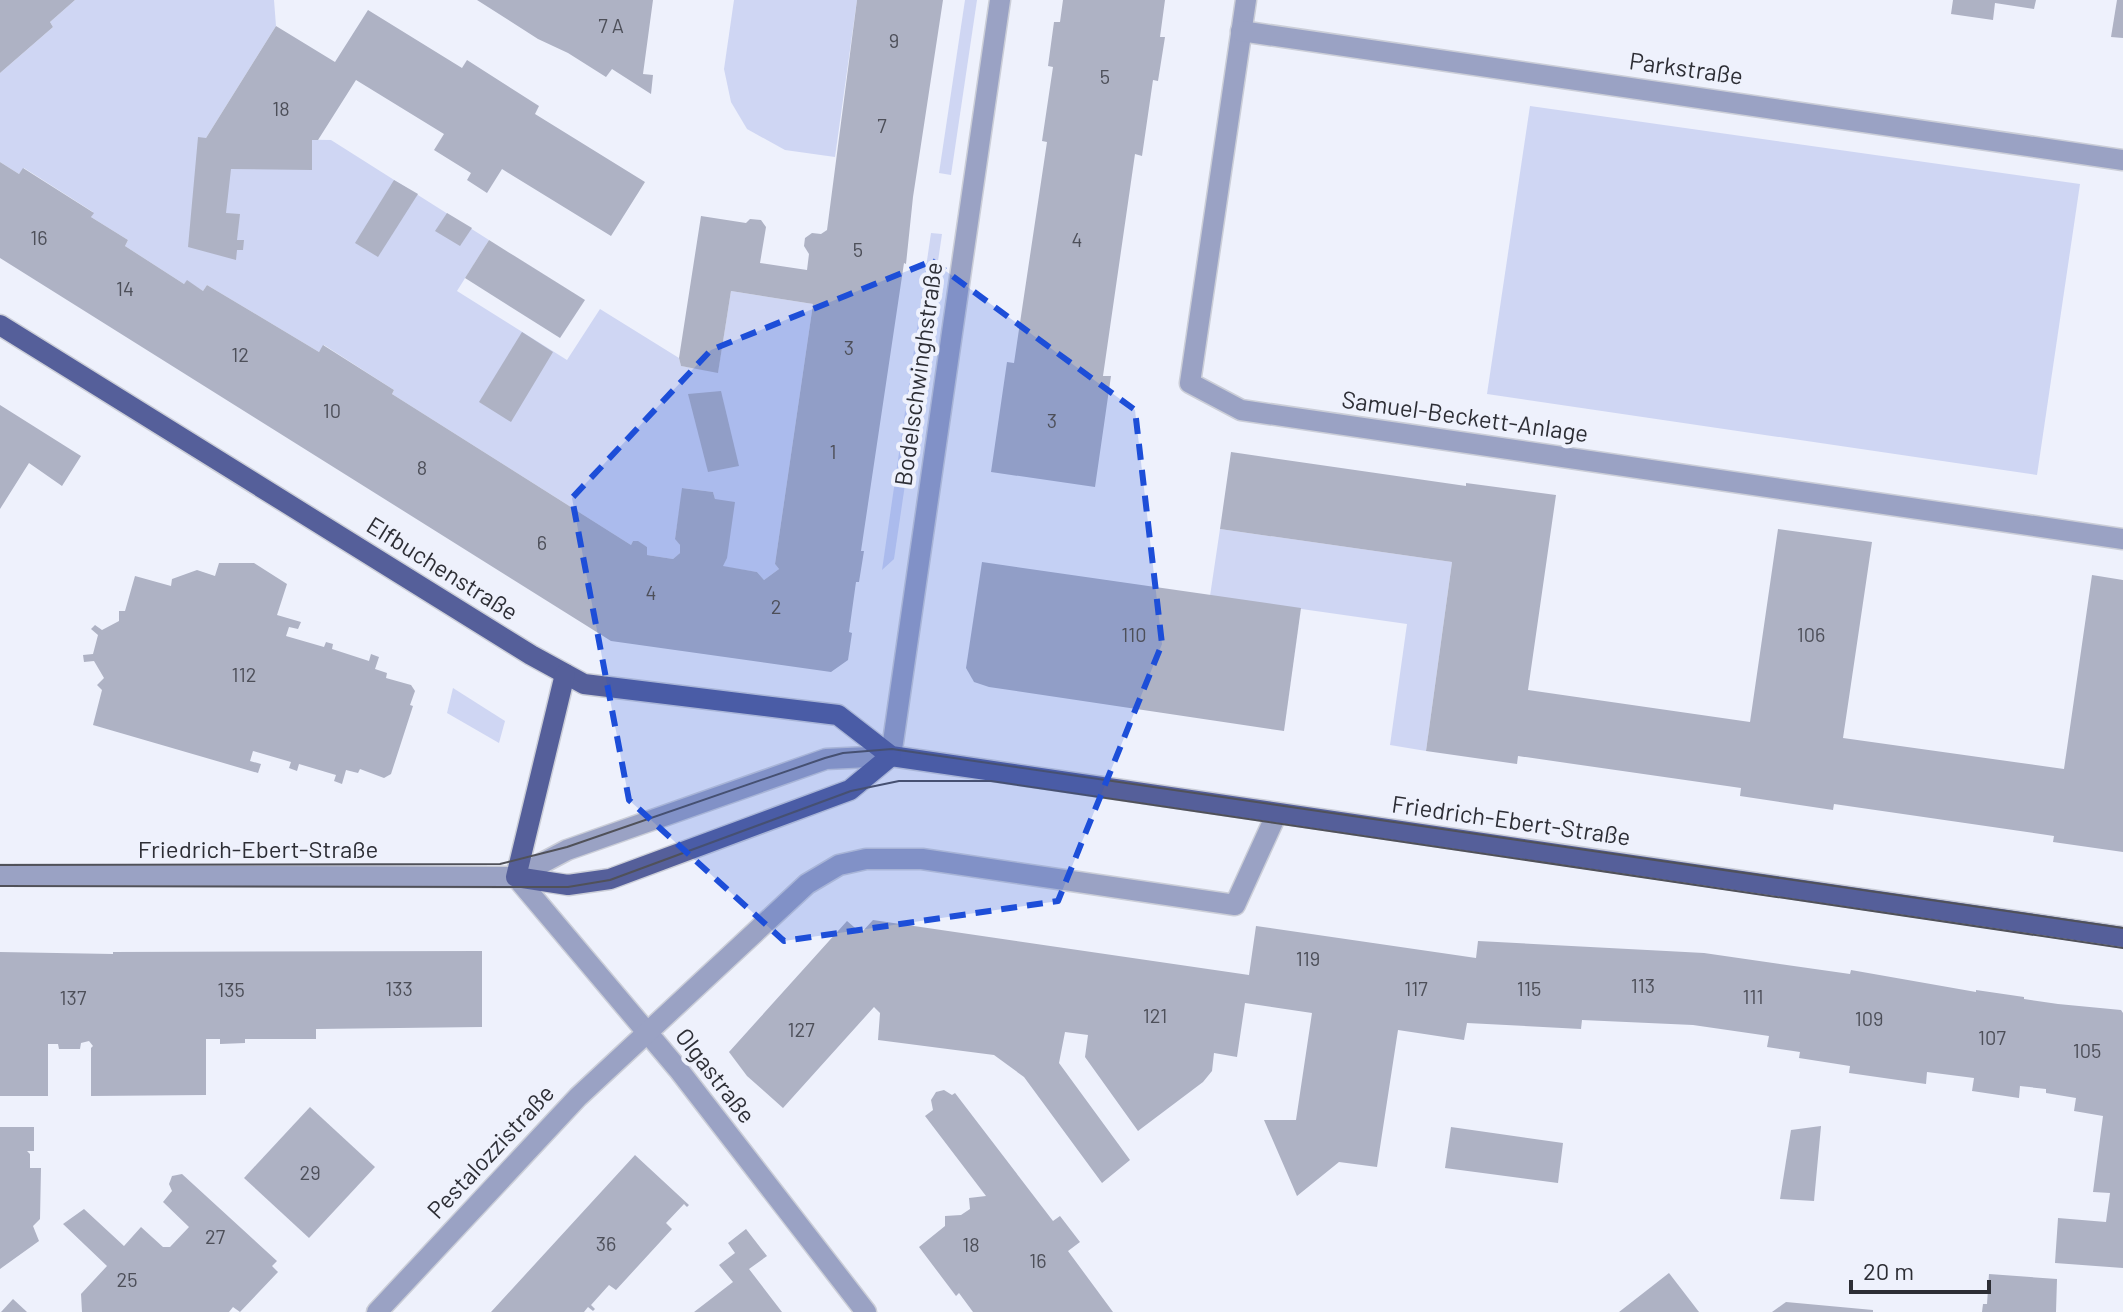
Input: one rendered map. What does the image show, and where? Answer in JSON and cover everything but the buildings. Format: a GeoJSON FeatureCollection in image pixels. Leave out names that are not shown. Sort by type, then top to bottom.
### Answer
{"type":"FeatureCollection","features":[{"type":"Feature","properties":{"kind":"main road","name":"Elfbuchenstraße"},"geometry":{"type":"LineString","coordinates":[[0,325],[584,684],[838,715],[891,756]]}},
{"type":"Feature","properties":{"kind":"main road"},"geometry":{"type":"LineString","coordinates":[[516,877],[565,674]]}},
{"type":"Feature","properties":{"kind":"main road","name":"Friedrich-Ebert-Straße"},"geometry":{"type":"LineString","coordinates":[[516,877],[568,885],[610,879],[850,790],[891,756],[2123,937]]}},
{"type":"Feature","properties":{"kind":"street","name":"Bodelschwinghstraße"},"geometry":{"type":"LineString","coordinates":[[891,756],[1000,0]]}},
{"type":"Feature","properties":{"kind":"street","name":"Samuel-Beckett-Anlage"},"geometry":{"type":"LineString","coordinates":[[1246,0],[1190,383],[1241,410],[2123,539]]}},
{"type":"Feature","properties":{"kind":"street","name":"Parkstraße"},"geometry":{"type":"LineString","coordinates":[[1241,31],[2123,160]]}},
{"type":"Feature","properties":{"kind":"street","name":"Friedrich-Ebert-Straße"},"geometry":{"type":"LineString","coordinates":[[0,875],[516,877],[567,850],[826,759],[891,756]]}},
{"type":"Feature","properties":{"kind":"street","name":"Pestalozzistraße"},"geometry":{"type":"LineString","coordinates":[[377,1312],[568,1108],[646,1031],[807,884],[839,865],[866,859],[922,859],[1235,905],[1277,813]]}},
{"type":"Feature","properties":{"kind":"street","name":"Olgastraße"},"geometry":{"type":"LineString","coordinates":[[516,877],[646,1031],[866,1312]]}},
{"type":"Feature","properties":{"kind":"highlighted area"},"geometry":{"type":"Polygon","coordinates":[[[932,261],[1135,410],[1162,644],[1058,901],[784,941],[629,800],[572,498],[711,350],[932,261]]]}},
{"type":"Feature","properties":{"kind":"shaded area"},"geometry":{"type":"Polygon","coordinates":[[[75,0],[274,0],[276,26],[206,138],[331,140],[489,240],[457,291],[567,360],[600,309],[679,358],[681,366],[718,372],[731,291],[813,304],[775,564],[779,569],[764,580],[757,572],[706,564],[715,499],[713,492],[683,488],[675,538],[680,545],[680,553],[673,559],[647,555],[647,547],[633,541],[631,545],[392,394],[394,390],[324,345],[319,352],[207,285],[203,291],[187,281],[184,284],[125,246],[128,240],[91,217],[93,212],[24,168],[19,174],[0,162],[0,73],[53,27],[50,22],[75,0]]]}},
{"type":"Feature","properties":{"kind":"shaded area"},"geometry":{"type":"Polygon","coordinates":[[[734,0],[857,0],[835,157],[785,150],[747,129],[731,102],[724,69],[734,0]]]}},
{"type":"Feature","properties":{"kind":"shaded area"},"geometry":{"type":"Polygon","coordinates":[[[965,0],[977,0],[951,175],[939,173],[965,0]]]}},
{"type":"Feature","properties":{"kind":"shaded area"},"geometry":{"type":"Polygon","coordinates":[[[1530,106],[2080,184],[2037,475],[1487,394],[1530,106]]]}},
{"type":"Feature","properties":{"kind":"shaded area"},"geometry":{"type":"Polygon","coordinates":[[[931,233],[942,234],[894,559],[882,570],[931,233]]]}},
{"type":"Feature","properties":{"kind":"shaded area"},"geometry":{"type":"Polygon","coordinates":[[[1220,529],[1452,562],[1426,751],[1390,745],[1407,624],[1210,596],[1220,529]]]}},
{"type":"Feature","properties":{"kind":"shaded area"},"geometry":{"type":"Polygon","coordinates":[[[453,688],[505,721],[499,743],[447,713],[453,688]]]}},
{"type":"Feature","properties":{"kind":"tram line"},"geometry":{"type":"LineString","coordinates":[[0,865],[500,864],[567,847],[825,758],[843,753],[892,749],[2123,928]]}},
{"type":"Feature","properties":{"kind":"tram line"},"geometry":{"type":"LineString","coordinates":[[0,886],[568,887],[610,880],[851,791],[899,781],[991,781],[2123,948]]}}]}
